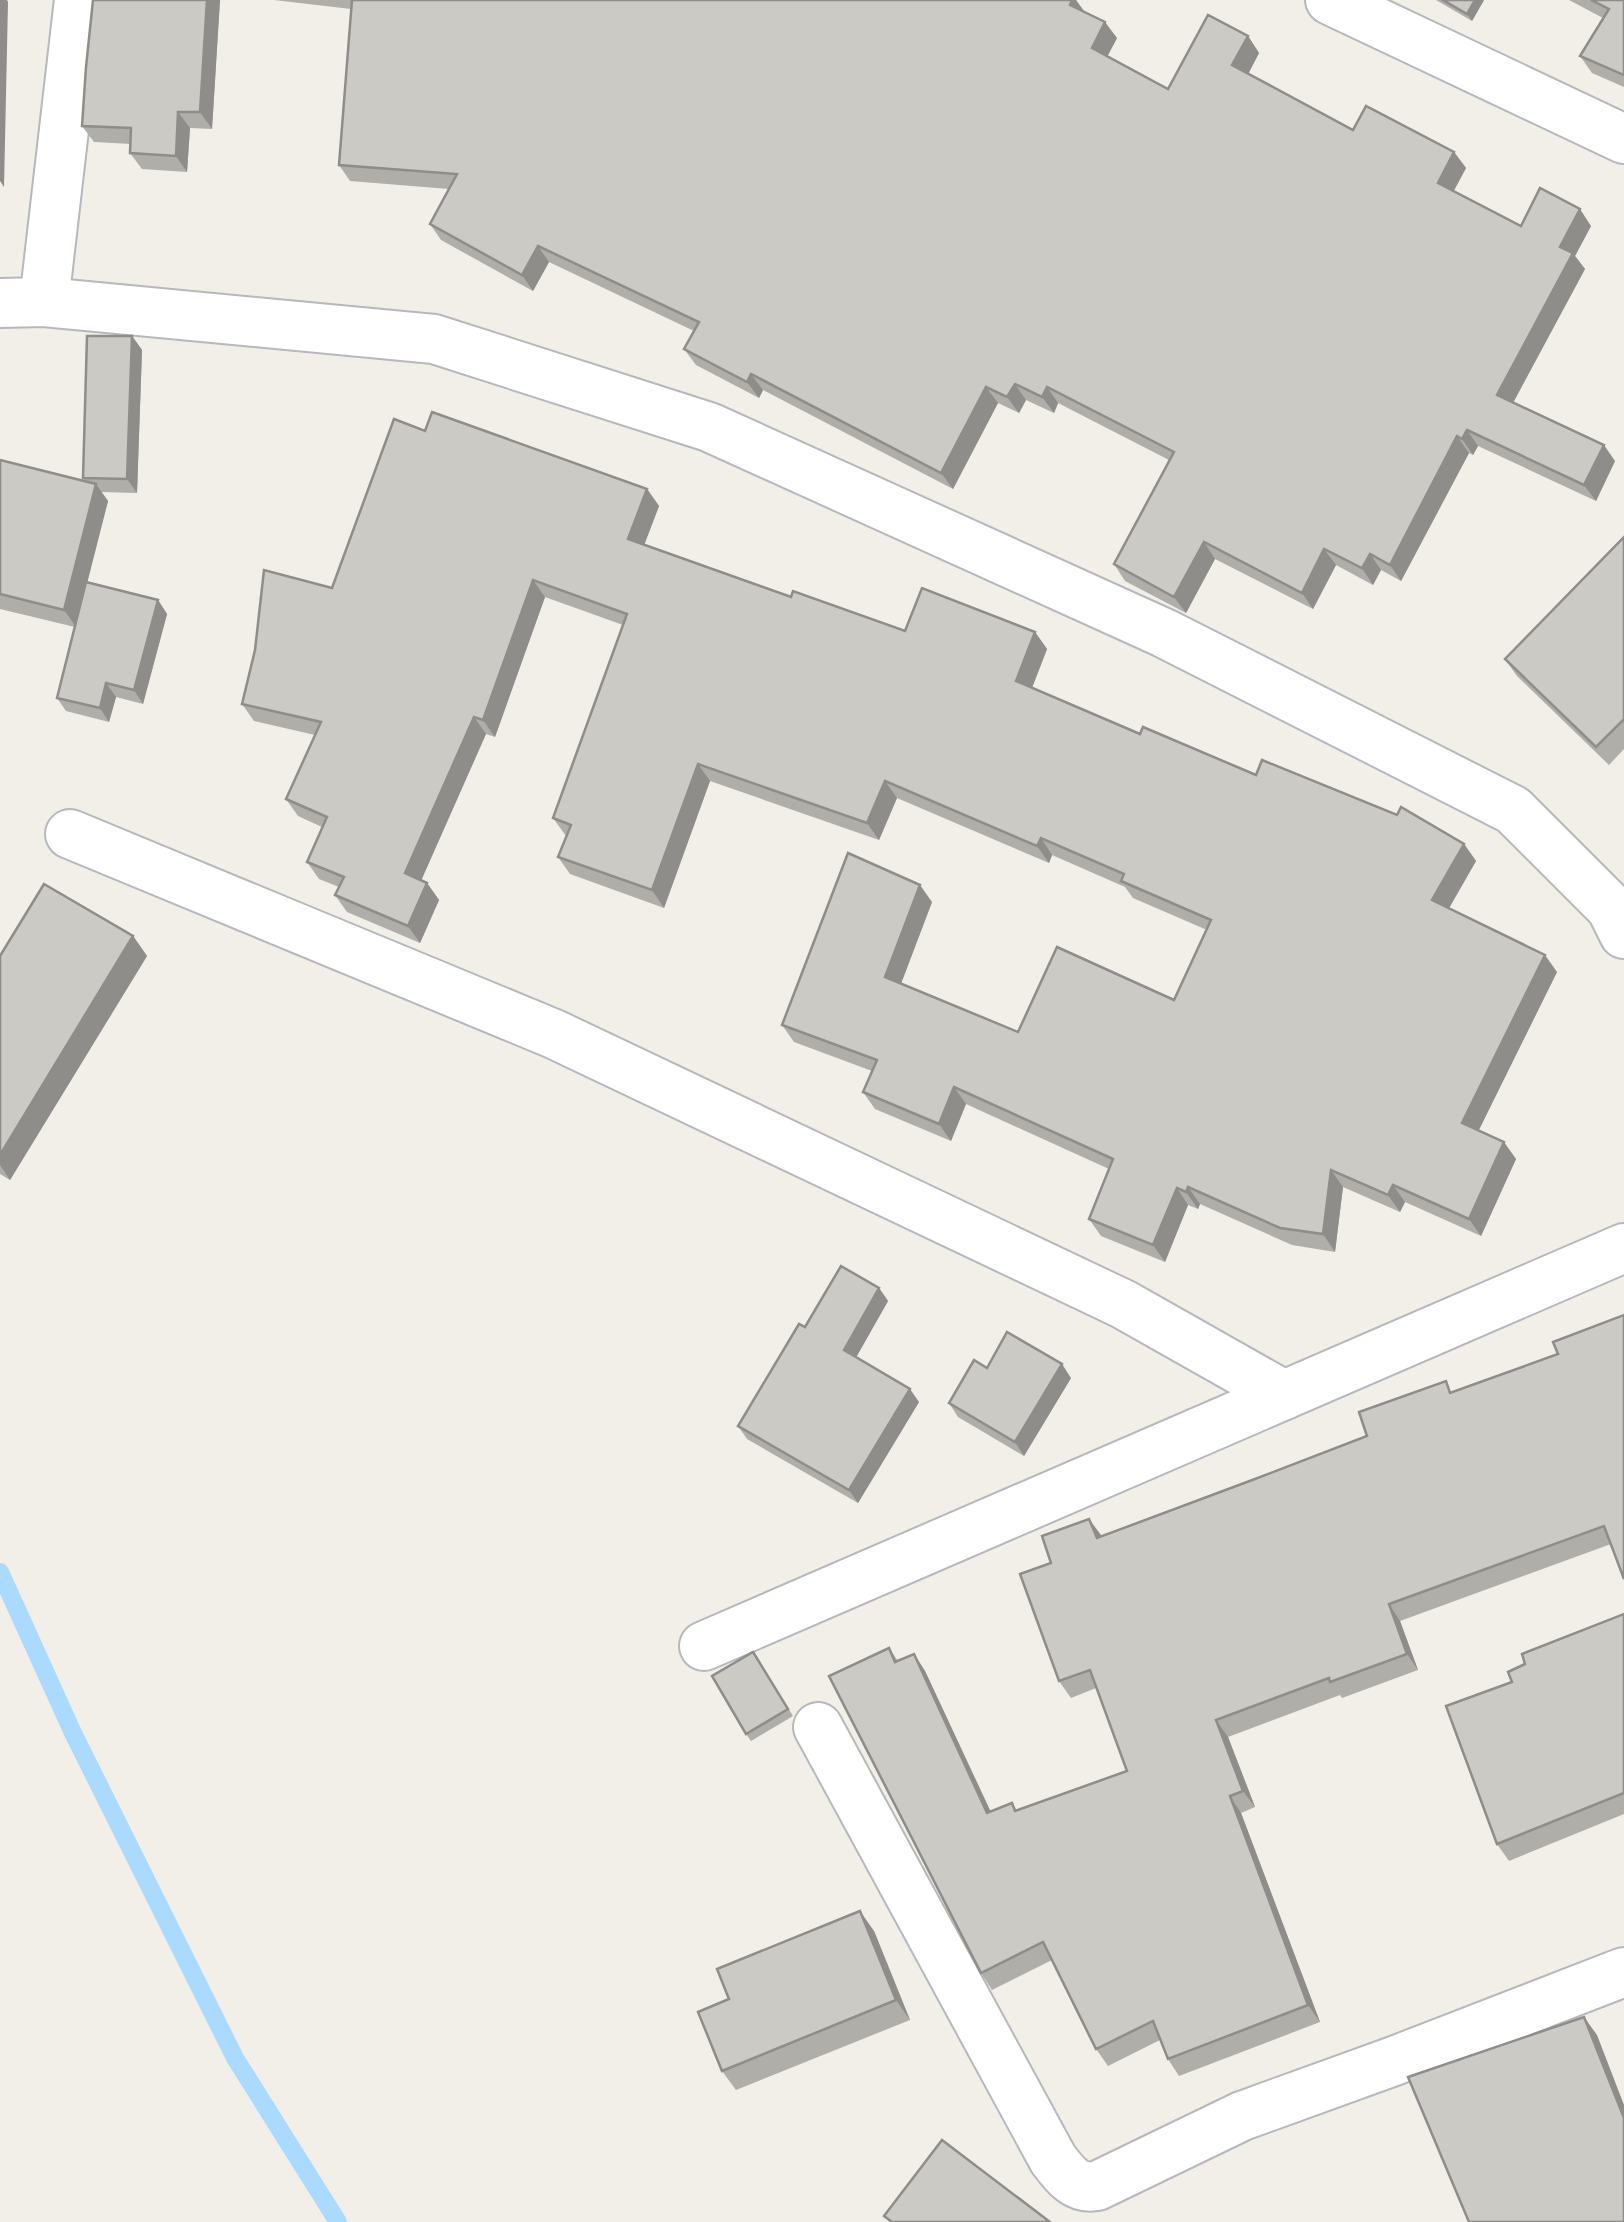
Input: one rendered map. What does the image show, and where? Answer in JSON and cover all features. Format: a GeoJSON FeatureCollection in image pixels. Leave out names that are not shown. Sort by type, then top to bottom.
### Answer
{"type":"FeatureCollection","features":[{"type":"Feature","properties":{"kind":"street"},"geometry":{"type":"LineString","coordinates":[[79,0],[22,302],[434,340],[710,427],[1164,633],[1514,810],[1612,908],[1624,934]]}},
{"type":"Feature","properties":{"kind":"street"},"geometry":{"type":"LineString","coordinates":[[1330,0],[1624,138]]}},
{"type":"Feature","properties":{"kind":"street"},"geometry":{"type":"LineString","coordinates":[[70,834],[554,1034],[1123,1304],[1284,1396]]}},
{"type":"Feature","properties":{"kind":"street"},"geometry":{"type":"LineString","coordinates":[[704,1646],[1624,1248]]}},
{"type":"Feature","properties":{"kind":"street"},"geometry":{"type":"LineString","coordinates":[[818,1727],[1052,2160],[1068,2179],[1086,2188],[1098,2186],[1242,2116],[1624,1972]]}},
{"type":"Feature","properties":{"kind":"building"},"geometry":{"type":"Polygon","coordinates":[[[93,0],[207,0],[200,112],[178,112],[176,156],[130,153],[131,128],[82,126],[93,0]]]}},
{"type":"Feature","properties":{"kind":"building"},"geometry":{"type":"Polygon","coordinates":[[[352,0],[1072,0],[1070,5],[1105,22],[1092,48],[1168,89],[1208,15],[1248,36],[1232,65],[1353,130],[1366,106],[1454,152],[1438,183],[1521,226],[1540,188],[1580,209],[1560,247],[1573,253],[1497,395],[1604,445],[1584,485],[1467,430],[1462,439],[1457,436],[1390,565],[1370,554],[1362,568],[1324,549],[1302,593],[1204,542],[1174,597],[1114,564],[1174,452],[1047,387],[1042,397],[1015,384],[1007,397],[986,387],[941,473],[751,374],[747,382],[684,349],[699,322],[538,246],[522,275],[430,224],[457,174],[339,165],[352,0]]]}},
{"type":"Feature","properties":{"kind":"building"},"geometry":{"type":"Polygon","coordinates":[[[1443,0],[1475,0],[1467,14],[1443,0]]]}},
{"type":"Feature","properties":{"kind":"building"},"geometry":{"type":"Polygon","coordinates":[[[1591,0],[1624,0],[1624,75],[1580,56],[1609,9],[1591,0]]]}},
{"type":"Feature","properties":{"kind":"building"},"geometry":{"type":"Polygon","coordinates":[[[87,336],[132,336],[127,479],[83,478],[87,336]]]}},
{"type":"Feature","properties":{"kind":"building"},"geometry":{"type":"Polygon","coordinates":[[[432,412],[647,489],[628,539],[791,597],[793,591],[905,631],[922,588],[1035,632],[1016,681],[1140,734],[1143,727],[1256,775],[1262,760],[1397,815],[1401,807],[1464,844],[1432,900],[1545,955],[1462,1123],[1504,1142],[1469,1219],[1393,1185],[1388,1195],[1331,1170],[1323,1234],[1280,1228],[1188,1187],[1186,1192],[1177,1188],[1153,1245],[1089,1219],[1113,1159],[954,1087],[939,1124],[863,1092],[877,1060],[782,1025],[848,853],[920,885],[885,977],[1018,1032],[1057,947],[1174,1000],[1211,920],[1121,881],[1124,874],[1041,838],[1037,846],[885,781],[867,823],[698,764],[652,890],[558,857],[571,825],[553,818],[627,614],[533,580],[483,720],[474,717],[405,873],[427,883],[408,926],[335,895],[344,877],[307,862],[327,817],[286,799],[321,722],[242,704],[255,650],[264,570],[332,588],[394,419],[425,431],[432,412]]]}},
{"type":"Feature","properties":{"kind":"building"},"geometry":{"type":"Polygon","coordinates":[[[0,460],[96,484],[64,610],[0,594],[0,460]]]}},
{"type":"Feature","properties":{"kind":"building"},"geometry":{"type":"Polygon","coordinates":[[[1624,537],[1624,722],[1596,747],[1505,659],[1624,537]]]}},
{"type":"Feature","properties":{"kind":"building"},"geometry":{"type":"Polygon","coordinates":[[[86,582],[158,600],[134,690],[106,683],[100,708],[57,698],[86,582]]]}},
{"type":"Feature","properties":{"kind":"building"},"geometry":{"type":"Polygon","coordinates":[[[44,884],[133,936],[0,1155],[0,956],[44,884]]]}},
{"type":"Feature","properties":{"kind":"building"},"geometry":{"type":"Polygon","coordinates":[[[841,1266],[879,1288],[844,1350],[910,1389],[849,1490],[738,1426],[799,1324],[805,1327],[841,1266]]]}},
{"type":"Feature","properties":{"kind":"building"},"geometry":{"type":"Polygon","coordinates":[[[1624,1315],[1624,1579],[1604,1526],[1389,1604],[1407,1654],[1216,1720],[1243,1791],[1230,1796],[1308,2005],[1168,2059],[1153,2021],[1096,2049],[1043,1942],[981,1973],[829,1676],[889,1648],[895,1662],[914,1654],[987,1813],[1012,1803],[1015,1811],[1127,1771],[1090,1670],[1059,1681],[1020,1574],[1051,1563],[1042,1536],[1089,1519],[1097,1538],[1255,1479],[1367,1436],[1359,1412],[1446,1381],[1450,1393],[1558,1354],[1553,1342],[1624,1315]]]}},
{"type":"Feature","properties":{"kind":"building"},"geometry":{"type":"Polygon","coordinates":[[[1007,1332],[1062,1364],[1015,1442],[949,1403],[974,1360],[987,1368],[1007,1332]]]}},
{"type":"Feature","properties":{"kind":"building"},"geometry":{"type":"Polygon","coordinates":[[[1624,1614],[1624,1793],[1497,1844],[1446,1706],[1512,1682],[1508,1672],[1525,1664],[1522,1654],[1624,1614]]]}},
{"type":"Feature","properties":{"kind":"building"},"geometry":{"type":"Polygon","coordinates":[[[753,1652],[788,1709],[746,1734],[712,1676],[753,1652]]]}},
{"type":"Feature","properties":{"kind":"building"},"geometry":{"type":"Polygon","coordinates":[[[860,1911],[896,2000],[722,2071],[698,2012],[729,1999],[717,1969],[860,1911]]]}},
{"type":"Feature","properties":{"kind":"building"},"geometry":{"type":"Polygon","coordinates":[[[1584,2017],[1624,2118],[1624,2222],[1469,2222],[1408,2077],[1584,2017]]]}},
{"type":"Feature","properties":{"kind":"building"},"geometry":{"type":"Polygon","coordinates":[[[942,2140],[1050,2222],[892,2222],[884,2216],[942,2140]]]}},
{"type":"Feature","properties":{"kind":"waterway"},"geometry":{"type":"LineString","coordinates":[[0,1572],[73,1733],[235,2058],[338,2222]]}}]}
